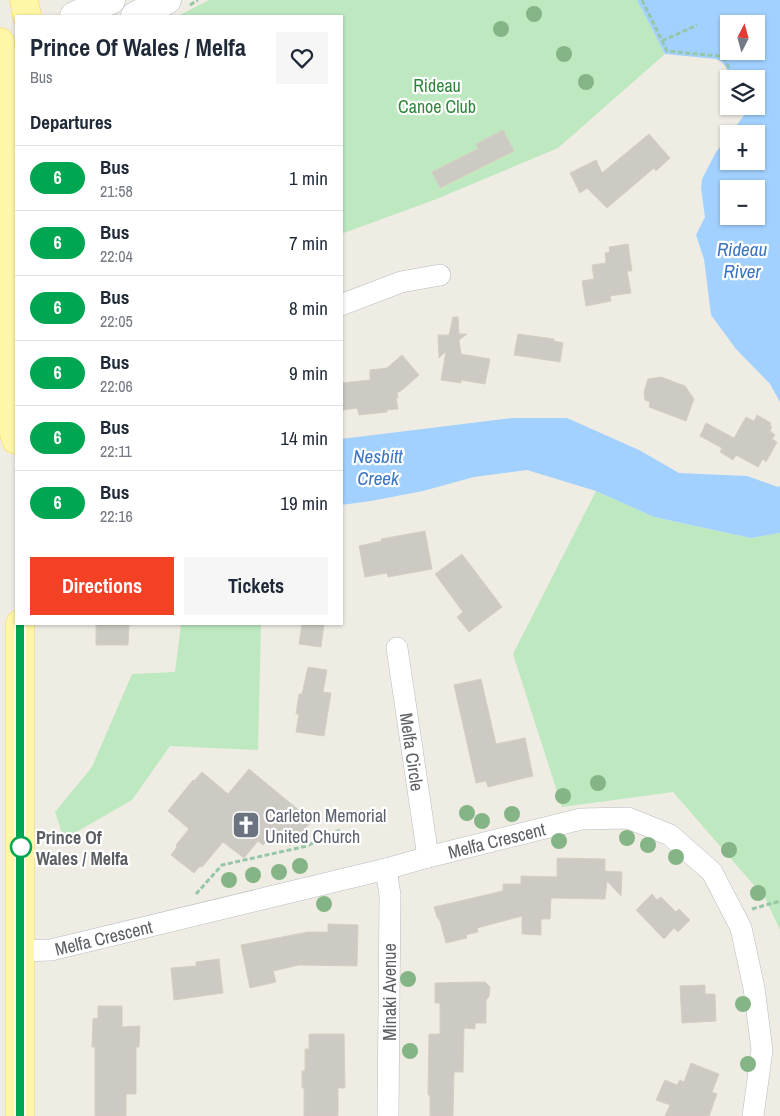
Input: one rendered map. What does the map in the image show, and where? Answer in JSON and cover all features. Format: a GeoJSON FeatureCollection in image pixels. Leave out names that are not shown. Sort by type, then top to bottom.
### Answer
{"type":"FeatureCollection","features":[{"type":"Feature","properties":{"kind":"main road"},"geometry":{"type":"LineString","coordinates":[[24,0],[27,15]]}},
{"type":"Feature","properties":{"kind":"main road"},"geometry":{"type":"LineString","coordinates":[[76,15],[112,0]]}},
{"type":"Feature","properties":{"kind":"main road"},"geometry":{"type":"LineString","coordinates":[[137,15],[167,0]]}},
{"type":"Feature","properties":{"kind":"main road"},"geometry":{"type":"LineString","coordinates":[[0,46],[15,40]]}},
{"type":"Feature","properties":{"kind":"main road"},"geometry":{"type":"LineString","coordinates":[[0,42],[6,74],[2,140],[3,242],[8,326],[8,400],[15,436]]}},
{"type":"Feature","properties":{"kind":"main road"},"geometry":{"type":"LineString","coordinates":[[20,625],[20,1116]]}},
{"type":"Feature","properties":{"kind":"street"},"geometry":{"type":"LineString","coordinates":[[343,304],[401,282],[440,275]]}},
{"type":"Feature","properties":{"kind":"street","name":"Melfa Circle"},"geometry":{"type":"LineString","coordinates":[[396,648],[428,857]]}},
{"type":"Feature","properties":{"kind":"street","name":"Melfa Crescent"},"geometry":{"type":"LineString","coordinates":[[21,952],[46,951],[190,917],[581,819],[628,818],[670,835],[712,872],[740,928],[754,988],[762,1050],[753,1116]]}},
{"type":"Feature","properties":{"kind":"street","name":"Minaki Avenue"},"geometry":{"type":"LineString","coordinates":[[386,869],[390,895],[388,1116]]}},
{"type":"Feature","properties":{"kind":"path"},"geometry":{"type":"LineString","coordinates":[[642,0],[667,51],[719,56],[725,60],[729,68]]}},
{"type":"Feature","properties":{"kind":"path"},"geometry":{"type":"LineString","coordinates":[[662,40],[697,25]]}},
{"type":"Feature","properties":{"kind":"path"},"geometry":{"type":"LineString","coordinates":[[190,917],[196,894],[222,865],[307,846],[342,829]]}},
{"type":"Feature","properties":{"kind":"path"},"geometry":{"type":"LineString","coordinates":[[734,914],[780,901]]}},
{"type":"Feature","properties":{"kind":"green space","name":"Rideau Canoe Club"},"geometry":{"type":"Polygon","coordinates":[[[209,0],[637,0],[665,54],[558,148],[434,200],[343,233],[343,15],[180,15],[209,0]]]}},
{"type":"Feature","properties":{"kind":"green space"},"geometry":{"type":"Polygon","coordinates":[[[596,491],[654,517],[751,538],[780,533],[780,930],[765,898],[673,792],[562,807],[513,654],[596,491]]]}},
{"type":"Feature","properties":{"kind":"green space"},"geometry":{"type":"Polygon","coordinates":[[[181,625],[261,625],[258,750],[170,746],[132,800],[64,839],[55,812],[92,767],[132,674],[175,672],[181,625]]]}},
{"type":"Feature","properties":{"kind":"water","name":"Rideau River"},"geometry":{"type":"Polygon","coordinates":[[[637,0],[780,0],[780,402],[770,384],[736,349],[711,315],[704,259],[696,235],[705,217],[701,188],[702,179],[720,147],[720,170],[765,170],[765,125],[737,125],[744,115],[765,115],[765,70],[728,70],[722,62],[716,59],[665,54],[637,0]]]}},
{"type":"Feature","properties":{"kind":"water","name":"Nesbitt Creek"},"geometry":{"type":"Polygon","coordinates":[[[513,418],[567,418],[639,450],[679,473],[747,476],[778,487],[780,486],[780,533],[751,538],[654,517],[596,491],[527,470],[474,477],[423,491],[343,505],[343,439],[513,418]]]}},
{"type":"Feature","properties":{"kind":"building"},"geometry":{"type":"Polygon","coordinates":[[[503,130],[514,151],[440,188],[432,172],[478,149],[476,144],[503,130]]]}},
{"type":"Feature","properties":{"kind":"building"},"geometry":{"type":"Polygon","coordinates":[[[649,134],[670,158],[656,171],[654,168],[607,208],[587,188],[580,193],[570,173],[596,160],[602,173],[649,134]]]}},
{"type":"Feature","properties":{"kind":"building"},"geometry":{"type":"Polygon","coordinates":[[[628,244],[632,271],[627,271],[631,293],[610,296],[611,301],[586,306],[582,281],[594,279],[592,265],[606,263],[605,253],[610,252],[609,247],[628,244]]]}},
{"type":"Feature","properties":{"kind":"building"},"geometry":{"type":"Polygon","coordinates":[[[453,317],[458,317],[459,334],[467,334],[459,340],[461,354],[490,359],[485,384],[461,380],[461,383],[441,380],[446,351],[439,358],[438,335],[449,335],[453,317]]]}},
{"type":"Feature","properties":{"kind":"building"},"geometry":{"type":"Polygon","coordinates":[[[518,334],[554,339],[554,341],[563,343],[560,362],[514,355],[518,334]]]}},
{"type":"Feature","properties":{"kind":"building"},"geometry":{"type":"Polygon","coordinates":[[[402,355],[419,375],[401,391],[397,392],[398,409],[359,415],[357,408],[343,410],[343,383],[370,380],[370,370],[387,368],[402,355]]]}},
{"type":"Feature","properties":{"kind":"building"},"geometry":{"type":"Polygon","coordinates":[[[661,377],[685,386],[694,399],[686,421],[649,407],[650,402],[645,400],[644,392],[648,379],[661,377]]]}},
{"type":"Feature","properties":{"kind":"building"},"geometry":{"type":"Polygon","coordinates":[[[757,415],[771,423],[770,431],[775,435],[772,439],[777,442],[766,462],[763,459],[758,467],[736,455],[733,460],[720,452],[722,448],[700,436],[706,423],[734,438],[746,417],[754,421],[757,415]]]}},
{"type":"Feature","properties":{"kind":"building"},"geometry":{"type":"Polygon","coordinates":[[[425,531],[432,569],[388,577],[387,573],[365,577],[359,546],[382,541],[381,539],[425,531]]]}},
{"type":"Feature","properties":{"kind":"building"},"geometry":{"type":"Polygon","coordinates":[[[462,554],[502,607],[469,632],[457,617],[463,612],[435,574],[462,554]]]}},
{"type":"Feature","properties":{"kind":"building"},"geometry":{"type":"Polygon","coordinates":[[[96,625],[129,625],[128,645],[96,645],[96,625]]]}},
{"type":"Feature","properties":{"kind":"building"},"geometry":{"type":"Polygon","coordinates":[[[302,625],[324,625],[321,647],[299,644],[302,625]]]}},
{"type":"Feature","properties":{"kind":"building"},"geometry":{"type":"Polygon","coordinates":[[[308,667],[327,670],[323,692],[331,693],[324,736],[296,732],[299,714],[296,714],[299,694],[302,694],[308,667]]]}},
{"type":"Feature","properties":{"kind":"building"},"geometry":{"type":"Polygon","coordinates":[[[481,679],[496,744],[525,738],[533,776],[488,787],[486,781],[476,783],[454,685],[481,679]]]}},
{"type":"Feature","properties":{"kind":"building","name":"Carleton Memorial United Church"},"geometry":{"type":"Polygon","coordinates":[[[249,769],[312,821],[290,846],[274,832],[263,845],[258,841],[244,858],[223,842],[202,867],[200,866],[194,873],[171,855],[177,847],[176,845],[189,829],[168,811],[193,780],[202,772],[228,794],[249,769]]]}},
{"type":"Feature","properties":{"kind":"building"},"geometry":{"type":"Polygon","coordinates":[[[557,858],[605,859],[605,871],[622,872],[621,896],[607,881],[605,899],[551,898],[550,919],[541,919],[541,935],[522,934],[522,916],[477,928],[478,932],[466,935],[467,938],[446,943],[434,907],[503,891],[503,884],[521,884],[521,876],[557,877],[557,858]]]}},
{"type":"Feature","properties":{"kind":"building"},"geometry":{"type":"Polygon","coordinates":[[[652,894],[657,900],[661,897],[676,912],[679,909],[690,920],[678,932],[674,928],[664,939],[636,910],[652,894]]]}},
{"type":"Feature","properties":{"kind":"building"},"geometry":{"type":"Polygon","coordinates":[[[328,924],[358,925],[357,966],[299,965],[273,971],[276,982],[250,988],[241,945],[308,932],[328,932],[328,924]]]}},
{"type":"Feature","properties":{"kind":"building"},"geometry":{"type":"Polygon","coordinates":[[[219,959],[223,993],[174,1000],[171,968],[196,966],[196,962],[219,959]]]}},
{"type":"Feature","properties":{"kind":"building"},"geometry":{"type":"Polygon","coordinates":[[[485,982],[490,987],[489,997],[486,1000],[486,1023],[475,1023],[475,1029],[464,1028],[463,1072],[454,1072],[453,1116],[430,1116],[430,1095],[428,1095],[429,1034],[440,1034],[440,1003],[435,1003],[435,983],[485,982]]]}},
{"type":"Feature","properties":{"kind":"building"},"geometry":{"type":"Polygon","coordinates":[[[705,985],[705,994],[715,994],[716,1021],[682,1023],[680,986],[705,985]]]}},
{"type":"Feature","properties":{"kind":"building"},"geometry":{"type":"Polygon","coordinates":[[[98,1006],[122,1006],[122,1027],[140,1026],[139,1047],[136,1047],[136,1094],[126,1094],[126,1116],[95,1116],[95,1047],[92,1047],[93,1019],[98,1018],[98,1006]]]}},
{"type":"Feature","properties":{"kind":"building"},"geometry":{"type":"Polygon","coordinates":[[[309,1034],[344,1034],[345,1088],[338,1088],[338,1116],[304,1116],[302,1071],[305,1071],[305,1049],[309,1049],[309,1034]]]}},
{"type":"Feature","properties":{"kind":"building"},"geometry":{"type":"Polygon","coordinates":[[[691,1063],[719,1074],[712,1092],[717,1094],[709,1116],[665,1116],[670,1105],[656,1100],[665,1080],[677,1085],[680,1080],[684,1082],[691,1063]]]}},
{"type":"Feature","properties":{"kind":"bus line","name":"6"},"geometry":{"type":"LineString","coordinates":[[20,625],[20,1116]]}},
{"type":"Feature","properties":{"kind":"place","name":"Carleton Memorial United Church"},"geometry":{"type":"Point","coordinates":[246,825]}},
{"type":"Feature","properties":{"kind":"place","name":"Prince Of Wales / Melfa"},"geometry":{"type":"Point","coordinates":[21,847]}}]}
